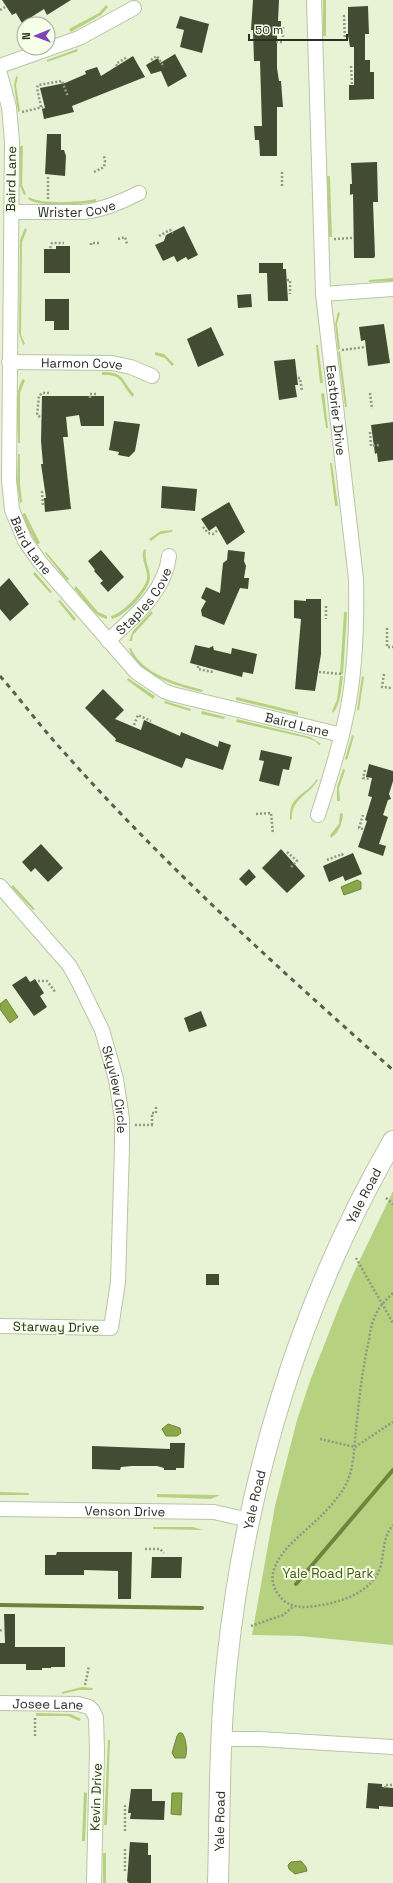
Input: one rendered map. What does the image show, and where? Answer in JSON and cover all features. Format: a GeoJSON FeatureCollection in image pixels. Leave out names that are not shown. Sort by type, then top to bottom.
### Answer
{"type":"FeatureCollection","features":[{"type":"Feature","properties":{"kind":"main road","name":"Yale Road"},"geometry":{"type":"LineString","coordinates":[[218,1883],[222,1739],[227,1656],[237,1580],[249,1520],[266,1449],[290,1368],[325,1277],[349,1226],[393,1141]]}},
{"type":"Feature","properties":{"kind":"street","name":"Eastbrier Drive"},"geometry":{"type":"LineString","coordinates":[[314,0],[323,294],[356,586],[355,657],[350,694],[342,734],[318,815]]}},
{"type":"Feature","properties":{"kind":"street"},"geometry":{"type":"LineString","coordinates":[[0,66],[79,38],[134,8]]}},
{"type":"Feature","properties":{"kind":"street","name":"Baird Lane"},"geometry":{"type":"LineString","coordinates":[[0,74],[9,107],[12,128],[9,486],[12,510],[24,541],[40,562],[136,672],[164,691],[198,701],[342,734]]}},
{"type":"Feature","properties":{"kind":"street","name":"Wrister Cove"},"geometry":{"type":"LineString","coordinates":[[11,212],[94,211],[109,207],[139,193]]}},
{"type":"Feature","properties":{"kind":"street"},"geometry":{"type":"LineString","coordinates":[[323,294],[393,289]]}},
{"type":"Feature","properties":{"kind":"street","name":"Harmon Cove"},"geometry":{"type":"LineString","coordinates":[[9,362],[112,363],[131,367],[152,376]]}},
{"type":"Feature","properties":{"kind":"street","name":"Staples Cove"},"geometry":{"type":"LineString","coordinates":[[108,641],[154,594],[165,576],[169,556]]}},
{"type":"Feature","properties":{"kind":"street","name":"Skyview Circle"},"geometry":{"type":"LineString","coordinates":[[0,886],[68,965],[78,979],[102,1030],[116,1079],[122,1118],[122,1147],[118,1282],[112,1328]]}},
{"type":"Feature","properties":{"kind":"street","name":"Starway Drive"},"geometry":{"type":"LineString","coordinates":[[0,1326],[112,1328]]}},
{"type":"Feature","properties":{"kind":"street","name":"Venson Drive"},"geometry":{"type":"LineString","coordinates":[[0,1509],[214,1512],[249,1520]]}},
{"type":"Feature","properties":{"kind":"street","name":"Josee Lane"},"geometry":{"type":"LineString","coordinates":[[0,1703],[78,1704],[89,1707],[93,1711]]}},
{"type":"Feature","properties":{"kind":"street","name":"Kevin Drive"},"geometry":{"type":"LineString","coordinates":[[93,1711],[96,1718],[97,1750],[94,1883]]}},
{"type":"Feature","properties":{"kind":"street"},"geometry":{"type":"LineString","coordinates":[[222,1739],[259,1739],[393,1747]]}},
{"type":"Feature","properties":{"kind":"path"},"geometry":{"type":"LineString","coordinates":[[0,10],[5,6]]}},
{"type":"Feature","properties":{"kind":"path"},"geometry":{"type":"LineString","coordinates":[[345,41],[344,16],[347,16]]}},
{"type":"Feature","properties":{"kind":"path"},"geometry":{"type":"LineString","coordinates":[[276,42],[283,42],[283,27]]}},
{"type":"Feature","properties":{"kind":"path"},"geometry":{"type":"LineString","coordinates":[[150,60],[157,56],[164,67]]}},
{"type":"Feature","properties":{"kind":"path"},"geometry":{"type":"LineString","coordinates":[[117,66],[116,64],[126,57]]}},
{"type":"Feature","properties":{"kind":"path"},"geometry":{"type":"LineString","coordinates":[[351,66],[352,84]]}},
{"type":"Feature","properties":{"kind":"path"},"geometry":{"type":"LineString","coordinates":[[18,112],[42,107],[37,88],[38,85],[62,81],[68,97]]}},
{"type":"Feature","properties":{"kind":"path"},"geometry":{"type":"LineString","coordinates":[[94,172],[104,167],[104,156]]}},
{"type":"Feature","properties":{"kind":"path"},"geometry":{"type":"LineString","coordinates":[[282,172],[282,188]]}},
{"type":"Feature","properties":{"kind":"path"},"geometry":{"type":"LineString","coordinates":[[48,175],[48,199]]}},
{"type":"Feature","properties":{"kind":"path"},"geometry":{"type":"LineString","coordinates":[[159,236],[170,230],[173,232]]}},
{"type":"Feature","properties":{"kind":"path"},"geometry":{"type":"LineString","coordinates":[[118,239],[125,237],[127,244]]}},
{"type":"Feature","properties":{"kind":"path"},"geometry":{"type":"LineString","coordinates":[[329,239],[352,238]]}},
{"type":"Feature","properties":{"kind":"path"},"geometry":{"type":"LineString","coordinates":[[50,248],[52,243],[64,243]]}},
{"type":"Feature","properties":{"kind":"path"},"geometry":{"type":"LineString","coordinates":[[91,244],[100,243]]}},
{"type":"Feature","properties":{"kind":"path"},"geometry":{"type":"LineString","coordinates":[[287,280],[290,280],[290,294]]}},
{"type":"Feature","properties":{"kind":"path"},"geometry":{"type":"LineString","coordinates":[[338,351],[366,347]]}},
{"type":"Feature","properties":{"kind":"path"},"geometry":{"type":"LineString","coordinates":[[298,378],[300,378],[302,391]]}},
{"type":"Feature","properties":{"kind":"path"},"geometry":{"type":"LineString","coordinates":[[40,417],[36,415],[39,396],[42,393],[50,393]]}},
{"type":"Feature","properties":{"kind":"path"},"geometry":{"type":"LineString","coordinates":[[370,393],[372,409]]}},
{"type":"Feature","properties":{"kind":"path"},"geometry":{"type":"LineString","coordinates":[[90,398],[90,394],[98,394]]}},
{"type":"Feature","properties":{"kind":"path"},"geometry":{"type":"LineString","coordinates":[[370,432],[371,446],[379,445]]}},
{"type":"Feature","properties":{"kind":"path"},"geometry":{"type":"LineString","coordinates":[[43,505],[42,492],[44,491]]}},
{"type":"Feature","properties":{"kind":"path"},"geometry":{"type":"LineString","coordinates":[[203,527],[208,533],[213,534],[218,530]]}},
{"type":"Feature","properties":{"kind":"path"},"geometry":{"type":"LineString","coordinates":[[326,606],[326,619]]}},
{"type":"Feature","properties":{"kind":"path"},"geometry":{"type":"LineString","coordinates":[[387,628],[387,646],[393,647]]}},
{"type":"Feature","properties":{"kind":"path"},"geometry":{"type":"LineString","coordinates":[[198,666],[198,669],[213,672]]}},
{"type":"Feature","properties":{"kind":"path"},"geometry":{"type":"LineString","coordinates":[[319,672],[343,675]]}},
{"type":"Feature","properties":{"kind":"path"},"geometry":{"type":"LineString","coordinates":[[384,674],[382,687],[391,688]]}},
{"type":"Feature","properties":{"kind":"path"},"geometry":{"type":"LineString","coordinates":[[134,725],[138,715],[151,720]]}},
{"type":"Feature","properties":{"kind":"path"},"geometry":{"type":"LineString","coordinates":[[365,770],[363,778],[370,779]]}},
{"type":"Feature","properties":{"kind":"path"},"geometry":{"type":"LineString","coordinates":[[256,814],[271,813],[273,834]]}},
{"type":"Feature","properties":{"kind":"path"},"geometry":{"type":"LineString","coordinates":[[363,815],[359,828],[363,829]]}},
{"type":"Feature","properties":{"kind":"path"},"geometry":{"type":"LineString","coordinates":[[287,852],[296,862],[290,867]]}},
{"type":"Feature","properties":{"kind":"path"},"geometry":{"type":"LineString","coordinates":[[327,860],[342,854],[343,856]]}},
{"type":"Feature","properties":{"kind":"path"},"geometry":{"type":"LineString","coordinates":[[38,982],[47,981],[56,993]]}},
{"type":"Feature","properties":{"kind":"path"},"geometry":{"type":"LineString","coordinates":[[134,1125],[153,1125],[152,1113],[156,1113],[156,1106]]}},
{"type":"Feature","properties":{"kind":"path"},"geometry":{"type":"LineString","coordinates":[[386,1198],[393,1204]]}},
{"type":"Feature","properties":{"kind":"path"},"geometry":{"type":"LineString","coordinates":[[356,1258],[393,1323]]}},
{"type":"Feature","properties":{"kind":"path"},"geometry":{"type":"LineString","coordinates":[[393,1293],[382,1303],[375,1315],[367,1347],[355,1447],[349,1477],[345,1486],[320,1517],[290,1545],[277,1560],[272,1577],[274,1588],[282,1600],[294,1606],[319,1606],[362,1591],[375,1580],[380,1566],[386,1537],[393,1525]]}},
{"type":"Feature","properties":{"kind":"path"},"geometry":{"type":"LineString","coordinates":[[320,1439],[355,1447],[393,1422]]}},
{"type":"Feature","properties":{"kind":"path"},"geometry":{"type":"LineString","coordinates":[[145,1549],[160,1549],[164,1553]]}},
{"type":"Feature","properties":{"kind":"path"},"geometry":{"type":"LineString","coordinates":[[251,1626],[283,1615],[294,1606]]}},
{"type":"Feature","properties":{"kind":"path"},"geometry":{"type":"LineString","coordinates":[[0,1631],[3,1628]]}},
{"type":"Feature","properties":{"kind":"path"},"geometry":{"type":"LineString","coordinates":[[85,1685],[89,1666]]}},
{"type":"Feature","properties":{"kind":"path"},"geometry":{"type":"LineString","coordinates":[[35,1717],[35,1736]]}},
{"type":"Feature","properties":{"kind":"path"},"geometry":{"type":"LineString","coordinates":[[385,1788],[385,1784],[393,1785]]}},
{"type":"Feature","properties":{"kind":"path"},"geometry":{"type":"LineString","coordinates":[[125,1831],[125,1806],[127,1806]]}},
{"type":"Feature","properties":{"kind":"path"},"geometry":{"type":"LineString","coordinates":[[125,1849],[125,1871]]}},
{"type":"Feature","properties":{"kind":"green space"},"geometry":{"type":"Polygon","coordinates":[[[323,0],[326,0],[326,36],[323,36],[323,0]]]}},
{"type":"Feature","properties":{"kind":"green space"},"geometry":{"type":"Polygon","coordinates":[[[106,5],[108,7],[101,15],[71,32],[69,29],[99,13],[106,5]]]}},
{"type":"Feature","properties":{"kind":"green space"},"geometry":{"type":"Polygon","coordinates":[[[77,49],[78,51],[47,62],[47,60],[77,49]]]}},
{"type":"Feature","properties":{"kind":"green space"},"geometry":{"type":"Polygon","coordinates":[[[16,76],[18,77],[16,85],[20,111],[18,112],[14,85],[16,76]]]}},
{"type":"Feature","properties":{"kind":"green space"},"geometry":{"type":"Polygon","coordinates":[[[20,146],[23,146],[22,185],[26,194],[24,195],[20,186],[20,146]]]}},
{"type":"Feature","properties":{"kind":"green space"},"geometry":{"type":"Polygon","coordinates":[[[327,176],[330,176],[332,237],[329,237],[327,176]]]}},
{"type":"Feature","properties":{"kind":"green space"},"geometry":{"type":"Polygon","coordinates":[[[29,197],[35,200],[52,202],[72,202],[96,199],[96,202],[42,204],[28,199],[29,197]]]}},
{"type":"Feature","properties":{"kind":"green space"},"geometry":{"type":"Polygon","coordinates":[[[25,228],[27,230],[22,242],[21,335],[25,344],[23,345],[19,333],[20,240],[25,228]]]}},
{"type":"Feature","properties":{"kind":"green space"},"geometry":{"type":"Polygon","coordinates":[[[393,278],[393,281],[369,282],[369,280],[393,278]]]}},
{"type":"Feature","properties":{"kind":"green space"},"geometry":{"type":"Polygon","coordinates":[[[338,312],[340,313],[337,324],[340,349],[338,350],[335,324],[338,312]]]}},
{"type":"Feature","properties":{"kind":"green space"},"geometry":{"type":"Polygon","coordinates":[[[316,345],[318,345],[323,383],[320,383],[316,345]]]}},
{"type":"Feature","properties":{"kind":"green space"},"geometry":{"type":"Polygon","coordinates":[[[340,351],[347,407],[345,407],[338,352],[340,351]]]}},
{"type":"Feature","properties":{"kind":"green space"},"geometry":{"type":"Polygon","coordinates":[[[155,352],[164,354],[174,364],[172,366],[165,358],[155,355],[155,352]]]}},
{"type":"Feature","properties":{"kind":"green space"},"geometry":{"type":"Polygon","coordinates":[[[102,372],[115,373],[119,375],[134,394],[133,397],[118,378],[115,376],[102,375],[102,372]]]}},
{"type":"Feature","properties":{"kind":"green space"},"geometry":{"type":"Polygon","coordinates":[[[23,379],[25,380],[20,393],[20,443],[18,443],[17,400],[20,385],[23,379]]]}},
{"type":"Feature","properties":{"kind":"green space"},"geometry":{"type":"Polygon","coordinates":[[[324,393],[328,428],[326,428],[321,394],[324,393]]]}},
{"type":"Feature","properties":{"kind":"green space"},"geometry":{"type":"Polygon","coordinates":[[[18,454],[20,454],[20,483],[22,502],[20,503],[17,484],[18,454]]]}},
{"type":"Feature","properties":{"kind":"green space"},"geometry":{"type":"Polygon","coordinates":[[[330,463],[332,463],[338,506],[335,506],[330,463]]]}},
{"type":"Feature","properties":{"kind":"green space"},"geometry":{"type":"Polygon","coordinates":[[[25,513],[40,543],[37,545],[22,514],[25,513]]]}},
{"type":"Feature","properties":{"kind":"green space"},"geometry":{"type":"Polygon","coordinates":[[[173,530],[172,532],[160,534],[151,541],[149,539],[161,531],[173,530]]]}},
{"type":"Feature","properties":{"kind":"green space"},"geometry":{"type":"Polygon","coordinates":[[[144,549],[146,550],[146,558],[150,574],[149,583],[141,596],[129,609],[123,614],[112,619],[111,616],[127,606],[138,595],[145,584],[147,575],[143,557],[144,549]]]}},
{"type":"Feature","properties":{"kind":"green space"},"geometry":{"type":"Polygon","coordinates":[[[46,552],[69,579],[67,581],[45,553],[46,552]]]}},
{"type":"Feature","properties":{"kind":"green space"},"geometry":{"type":"Polygon","coordinates":[[[35,572],[52,592],[50,593],[33,574],[35,572]]]}},
{"type":"Feature","properties":{"kind":"green space"},"geometry":{"type":"Polygon","coordinates":[[[76,586],[98,612],[107,616],[107,619],[97,614],[88,606],[74,588],[76,586]]]}},
{"type":"Feature","properties":{"kind":"green space"},"geometry":{"type":"Polygon","coordinates":[[[60,600],[76,619],[74,621],[58,601],[60,600]]]}},
{"type":"Feature","properties":{"kind":"green space"},"geometry":{"type":"Polygon","coordinates":[[[151,611],[153,613],[133,635],[132,641],[129,641],[133,631],[151,611]]]}},
{"type":"Feature","properties":{"kind":"green space"},"geometry":{"type":"Polygon","coordinates":[[[344,612],[347,612],[343,674],[340,674],[344,612]]]}},
{"type":"Feature","properties":{"kind":"green space"},"geometry":{"type":"Polygon","coordinates":[[[129,648],[131,648],[143,665],[152,671],[172,681],[203,690],[202,692],[171,683],[149,672],[140,666],[133,657],[129,648]]]}},
{"type":"Feature","properties":{"kind":"green space"},"geometry":{"type":"Polygon","coordinates":[[[340,676],[343,676],[340,696],[338,705],[333,713],[332,711],[337,700],[340,676]]]}},
{"type":"Feature","properties":{"kind":"green space"},"geometry":{"type":"Polygon","coordinates":[[[362,676],[364,677],[359,710],[357,710],[362,676]]]}},
{"type":"Feature","properties":{"kind":"green space"},"geometry":{"type":"Polygon","coordinates":[[[128,678],[155,696],[153,699],[127,680],[128,678]]]}},
{"type":"Feature","properties":{"kind":"green space"},"geometry":{"type":"Polygon","coordinates":[[[236,697],[298,712],[298,715],[236,700],[236,697]]]}},
{"type":"Feature","properties":{"kind":"green space"},"geometry":{"type":"Polygon","coordinates":[[[165,701],[191,709],[190,711],[164,703],[165,701]]]}},
{"type":"Feature","properties":{"kind":"green space"},"geometry":{"type":"Polygon","coordinates":[[[202,711],[225,717],[224,719],[201,714],[202,711]]]}},
{"type":"Feature","properties":{"kind":"green space"},"geometry":{"type":"Polygon","coordinates":[[[237,719],[310,737],[321,744],[319,745],[315,741],[307,738],[236,722],[237,719]]]}},
{"type":"Feature","properties":{"kind":"green space"},"geometry":{"type":"Polygon","coordinates":[[[352,735],[354,736],[347,760],[345,759],[352,735]]]}},
{"type":"Feature","properties":{"kind":"green space"},"geometry":{"type":"Polygon","coordinates":[[[343,769],[345,770],[339,788],[340,801],[337,801],[337,787],[343,769]]]}},
{"type":"Feature","properties":{"kind":"green space"},"geometry":{"type":"Polygon","coordinates":[[[317,779],[318,780],[314,785],[297,802],[292,812],[292,819],[290,820],[292,805],[299,796],[313,785],[317,779]]]}},
{"type":"Feature","properties":{"kind":"green space"},"geometry":{"type":"Polygon","coordinates":[[[340,813],[343,814],[341,824],[331,838],[330,835],[339,824],[340,813]]]}},
{"type":"Feature","properties":{"kind":"green space"},"geometry":{"type":"Polygon","coordinates":[[[13,885],[35,909],[33,910],[11,887],[13,885]]]}},
{"type":"Feature","properties":{"kind":"green space","name":"Yale Road Park"},"geometry":{"type":"Polygon","coordinates":[[[393,1191],[393,1645],[300,1636],[252,1635],[275,1506],[297,1420],[310,1381],[339,1307],[393,1191]]]}},
{"type":"Feature","properties":{"kind":"green space"},"geometry":{"type":"Polygon","coordinates":[[[0,1492],[29,1493],[29,1495],[0,1495],[0,1492]]]}},
{"type":"Feature","properties":{"kind":"green space"},"geometry":{"type":"Polygon","coordinates":[[[157,1494],[220,1495],[211,1499],[157,1497],[157,1494]]]}},
{"type":"Feature","properties":{"kind":"green space"},"geometry":{"type":"Polygon","coordinates":[[[153,1527],[193,1527],[203,1530],[153,1529],[153,1527]]]}},
{"type":"Feature","properties":{"kind":"green space"},"geometry":{"type":"Polygon","coordinates":[[[82,1687],[93,1688],[92,1690],[79,1690],[62,1694],[62,1692],[82,1687]]]}},
{"type":"Feature","properties":{"kind":"green space"},"geometry":{"type":"Polygon","coordinates":[[[36,1713],[71,1714],[81,1719],[79,1721],[68,1716],[36,1716],[36,1713]]]}},
{"type":"Feature","properties":{"kind":"green space"},"geometry":{"type":"Polygon","coordinates":[[[108,1740],[110,1740],[107,1825],[104,1825],[108,1740]]]}},
{"type":"Feature","properties":{"kind":"green space"},"geometry":{"type":"Polygon","coordinates":[[[84,1792],[87,1793],[85,1841],[82,1841],[84,1792]]]}},
{"type":"Feature","properties":{"kind":"green space"},"geometry":{"type":"Polygon","coordinates":[[[103,1853],[106,1853],[106,1883],[103,1883],[103,1853]]]}},
{"type":"Feature","properties":{"kind":"shaded area"},"geometry":{"type":"Polygon","coordinates":[[[357,880],[361,882],[361,889],[344,895],[341,887],[357,880]]]}},
{"type":"Feature","properties":{"kind":"shaded area"},"geometry":{"type":"Polygon","coordinates":[[[6,999],[18,1017],[10,1023],[0,1009],[0,1004],[6,999]]]}},
{"type":"Feature","properties":{"kind":"shaded area"},"geometry":{"type":"Polygon","coordinates":[[[168,1424],[180,1428],[181,1433],[177,1436],[166,1436],[162,1429],[168,1424]]]}},
{"type":"Feature","properties":{"kind":"shaded area"},"geometry":{"type":"Polygon","coordinates":[[[179,1733],[182,1733],[185,1741],[185,1758],[175,1758],[172,1753],[179,1733]]]}},
{"type":"Feature","properties":{"kind":"shaded area"},"geometry":{"type":"Polygon","coordinates":[[[172,1793],[182,1793],[181,1815],[171,1814],[172,1793]]]}},
{"type":"Feature","properties":{"kind":"shaded area"},"geometry":{"type":"Polygon","coordinates":[[[301,1861],[306,1867],[307,1871],[295,1874],[289,1869],[288,1865],[291,1862],[301,1861]]]}},
{"type":"Feature","properties":{"kind":"building"},"geometry":{"type":"Polygon","coordinates":[[[2,0],[71,0],[47,15],[44,9],[33,16],[18,16],[16,13],[12,15],[2,0]]]}},
{"type":"Feature","properties":{"kind":"building"},"geometry":{"type":"Polygon","coordinates":[[[253,0],[279,0],[278,21],[281,21],[281,35],[277,35],[277,68],[279,81],[281,81],[283,107],[277,107],[277,156],[260,156],[259,140],[255,140],[254,126],[262,126],[260,61],[254,61],[253,30],[251,30],[253,0]]]}},
{"type":"Feature","properties":{"kind":"building"},"geometry":{"type":"Polygon","coordinates":[[[368,6],[369,34],[365,34],[365,60],[370,60],[370,72],[374,72],[374,99],[349,100],[349,85],[354,85],[354,47],[350,47],[348,35],[348,7],[368,6]]]}},
{"type":"Feature","properties":{"kind":"building"},"geometry":{"type":"Polygon","coordinates":[[[180,16],[209,24],[202,53],[180,47],[184,30],[176,28],[180,16]]]}},
{"type":"Feature","properties":{"kind":"building"},"geometry":{"type":"Polygon","coordinates":[[[175,54],[187,76],[168,87],[161,71],[151,74],[146,65],[158,58],[160,63],[175,54]]]}},
{"type":"Feature","properties":{"kind":"building"},"geometry":{"type":"Polygon","coordinates":[[[133,56],[145,77],[72,106],[74,112],[44,119],[42,109],[45,108],[40,88],[65,83],[86,74],[85,71],[97,67],[101,76],[133,56]]]}},
{"type":"Feature","properties":{"kind":"building"},"geometry":{"type":"Polygon","coordinates":[[[47,134],[61,134],[61,150],[64,150],[66,156],[65,176],[45,174],[47,134]]]}},
{"type":"Feature","properties":{"kind":"building"},"geometry":{"type":"Polygon","coordinates":[[[377,162],[378,202],[373,202],[375,256],[374,258],[354,258],[353,194],[350,195],[350,184],[352,184],[351,163],[377,162]]]}},
{"type":"Feature","properties":{"kind":"building"},"geometry":{"type":"Polygon","coordinates":[[[184,226],[198,255],[188,260],[186,257],[177,262],[174,256],[163,261],[155,245],[164,241],[166,235],[184,226]]]}},
{"type":"Feature","properties":{"kind":"building"},"geometry":{"type":"Polygon","coordinates":[[[56,246],[70,246],[70,273],[44,273],[44,249],[56,249],[56,246]]]}},
{"type":"Feature","properties":{"kind":"building"},"geometry":{"type":"Polygon","coordinates":[[[259,263],[283,263],[283,269],[286,269],[288,301],[268,301],[267,273],[259,273],[259,263]]]}},
{"type":"Feature","properties":{"kind":"building"},"geometry":{"type":"Polygon","coordinates":[[[251,294],[252,307],[238,308],[237,295],[251,294]]]}},
{"type":"Feature","properties":{"kind":"building"},"geometry":{"type":"Polygon","coordinates":[[[45,299],[69,299],[69,330],[54,330],[54,321],[45,321],[45,299]]]}},
{"type":"Feature","properties":{"kind":"building"},"geometry":{"type":"Polygon","coordinates":[[[384,324],[390,363],[368,366],[365,340],[361,341],[359,327],[384,324]]]}},
{"type":"Feature","properties":{"kind":"building"},"geometry":{"type":"Polygon","coordinates":[[[211,327],[224,355],[198,367],[187,339],[211,327]]]}},
{"type":"Feature","properties":{"kind":"building"},"geometry":{"type":"Polygon","coordinates":[[[295,359],[298,385],[295,385],[297,397],[279,400],[274,361],[295,359]]]}},
{"type":"Feature","properties":{"kind":"building"},"geometry":{"type":"Polygon","coordinates":[[[42,396],[104,396],[104,426],[81,426],[79,415],[66,417],[68,437],[63,437],[71,509],[45,512],[44,498],[46,498],[41,464],[43,464],[41,441],[42,396]]]}},
{"type":"Feature","properties":{"kind":"building"},"geometry":{"type":"Polygon","coordinates":[[[114,421],[140,424],[135,451],[129,457],[118,455],[119,452],[109,450],[114,421]]]}},
{"type":"Feature","properties":{"kind":"building"},"geometry":{"type":"Polygon","coordinates":[[[393,422],[393,460],[378,462],[377,453],[375,454],[371,425],[393,422]]]}},
{"type":"Feature","properties":{"kind":"building"},"geometry":{"type":"Polygon","coordinates":[[[162,486],[197,489],[195,511],[161,508],[162,486]]]}},
{"type":"Feature","properties":{"kind":"building"},"geometry":{"type":"Polygon","coordinates":[[[229,502],[245,532],[227,545],[216,526],[209,531],[201,519],[229,502]]]}},
{"type":"Feature","properties":{"kind":"building"},"geometry":{"type":"Polygon","coordinates":[[[101,550],[124,577],[108,592],[100,583],[103,581],[88,561],[101,550]]]}},
{"type":"Feature","properties":{"kind":"building"},"geometry":{"type":"Polygon","coordinates":[[[228,550],[245,552],[244,561],[246,566],[244,578],[249,578],[248,589],[240,588],[224,625],[202,616],[201,610],[206,601],[201,598],[206,587],[220,593],[223,563],[227,560],[228,550]]]}},
{"type":"Feature","properties":{"kind":"building"},"geometry":{"type":"Polygon","coordinates":[[[9,578],[29,604],[10,621],[0,609],[0,587],[9,578]]]}},
{"type":"Feature","properties":{"kind":"building"},"geometry":{"type":"Polygon","coordinates":[[[306,599],[321,599],[321,654],[315,691],[295,689],[301,619],[294,618],[294,600],[306,601],[306,599]]]}},
{"type":"Feature","properties":{"kind":"building"},"geometry":{"type":"Polygon","coordinates":[[[195,645],[209,648],[213,646],[214,650],[231,654],[232,648],[257,654],[253,674],[243,672],[242,677],[190,663],[195,645]]]}},
{"type":"Feature","properties":{"kind":"building"},"geometry":{"type":"Polygon","coordinates":[[[103,689],[124,710],[115,719],[141,730],[144,720],[180,736],[181,732],[218,747],[219,741],[231,745],[223,770],[186,758],[182,768],[115,741],[116,739],[85,708],[103,689]]]}},
{"type":"Feature","properties":{"kind":"building"},"geometry":{"type":"Polygon","coordinates":[[[261,750],[292,757],[289,770],[283,769],[279,786],[259,781],[264,761],[259,760],[261,750]]]}},
{"type":"Feature","properties":{"kind":"building"},"geometry":{"type":"Polygon","coordinates":[[[369,764],[393,771],[393,781],[389,794],[391,799],[388,800],[383,815],[388,817],[379,844],[386,846],[383,856],[358,847],[367,821],[365,820],[372,797],[368,796],[372,778],[366,777],[369,764]]]}},
{"type":"Feature","properties":{"kind":"building"},"geometry":{"type":"Polygon","coordinates":[[[41,844],[63,868],[48,882],[35,868],[31,872],[22,862],[41,844]]]}},
{"type":"Feature","properties":{"kind":"building"},"geometry":{"type":"Polygon","coordinates":[[[281,849],[305,876],[287,893],[262,868],[281,849]]]}},
{"type":"Feature","properties":{"kind":"building"},"geometry":{"type":"Polygon","coordinates":[[[353,853],[362,874],[345,881],[343,876],[329,882],[323,866],[353,853]]]}},
{"type":"Feature","properties":{"kind":"building"},"geometry":{"type":"Polygon","coordinates":[[[249,869],[256,877],[246,886],[239,879],[249,869]]]}},
{"type":"Feature","properties":{"kind":"building"},"geometry":{"type":"Polygon","coordinates":[[[26,976],[30,982],[35,979],[44,993],[40,996],[47,1007],[34,1016],[12,985],[26,976]]]}},
{"type":"Feature","properties":{"kind":"building"},"geometry":{"type":"Polygon","coordinates":[[[201,1011],[207,1026],[189,1032],[184,1018],[201,1011]]]}},
{"type":"Feature","properties":{"kind":"building"},"geometry":{"type":"Polygon","coordinates":[[[206,1274],[219,1274],[219,1285],[206,1285],[206,1274]]]}},
{"type":"Feature","properties":{"kind":"building"},"geometry":{"type":"Polygon","coordinates":[[[170,1443],[185,1443],[184,1468],[164,1470],[164,1468],[157,1466],[132,1466],[121,1467],[120,1470],[92,1469],[92,1446],[170,1449],[170,1443]]]}},
{"type":"Feature","properties":{"kind":"building"},"geometry":{"type":"Polygon","coordinates":[[[57,1552],[132,1552],[131,1599],[118,1599],[118,1571],[84,1570],[84,1575],[45,1575],[45,1555],[56,1555],[57,1552]]]}},
{"type":"Feature","properties":{"kind":"building"},"geometry":{"type":"Polygon","coordinates":[[[152,1557],[182,1557],[181,1578],[151,1578],[152,1557]]]}},
{"type":"Feature","properties":{"kind":"building"},"geometry":{"type":"Polygon","coordinates":[[[4,1614],[15,1614],[15,1647],[65,1647],[65,1667],[42,1668],[42,1670],[26,1670],[26,1664],[0,1664],[0,1643],[5,1643],[4,1614]]]}},
{"type":"Feature","properties":{"kind":"building"},"geometry":{"type":"Polygon","coordinates":[[[368,1783],[382,1784],[382,1787],[393,1788],[393,1807],[379,1806],[379,1809],[366,1808],[368,1783]]]}},
{"type":"Feature","properties":{"kind":"building"},"geometry":{"type":"Polygon","coordinates":[[[131,1789],[152,1789],[152,1801],[165,1801],[164,1820],[130,1819],[131,1813],[128,1813],[131,1789]]]}},
{"type":"Feature","properties":{"kind":"building"},"geometry":{"type":"Polygon","coordinates":[[[130,1842],[148,1843],[148,1855],[151,1855],[151,1883],[129,1883],[127,1881],[130,1842]]]}},
{"type":"Feature","properties":{"kind":"waterway"},"geometry":{"type":"LineString","coordinates":[[296,1584],[393,1470]]}},
{"type":"Feature","properties":{"kind":"waterway"},"geometry":{"type":"LineString","coordinates":[[0,1605],[202,1608]]}},
{"type":"Feature","properties":{"kind":"railway"},"geometry":{"type":"LineString","coordinates":[[0,676],[54,741],[101,793],[181,875],[307,993],[393,1070]]}}]}
